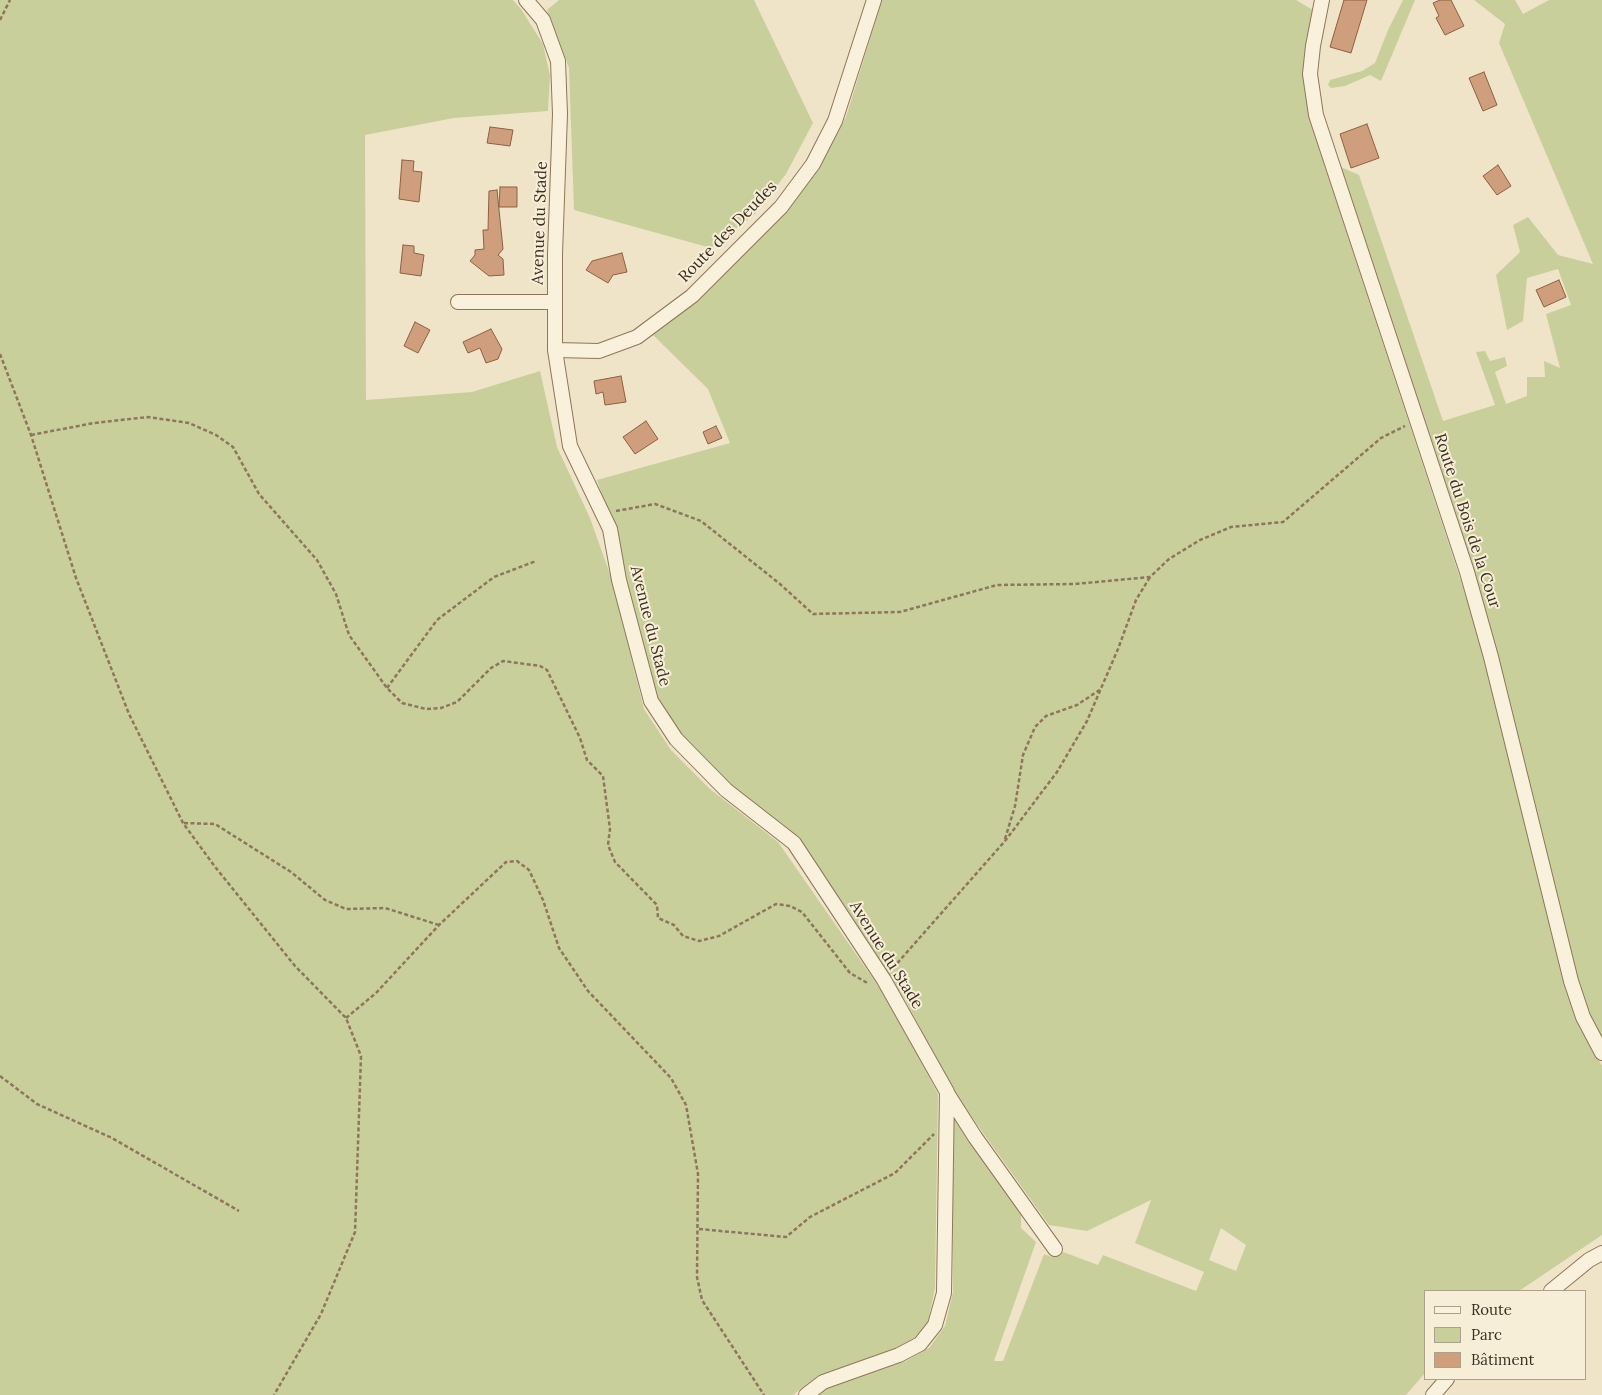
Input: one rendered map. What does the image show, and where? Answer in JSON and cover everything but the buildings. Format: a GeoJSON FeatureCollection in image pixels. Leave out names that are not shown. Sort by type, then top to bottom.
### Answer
{"type":"FeatureCollection","features":[{"type":"Feature","properties":{"kind":"street","name":"Avenue du Stade"},"geometry":{"type":"LineString","coordinates":[[526,0],[543,20],[558,61],[560,114],[555,350],[570,446],[610,529],[619,580],[650,701],[676,739],[726,790],[794,843],[884,980],[947,1092],[975,1137],[1056,1249]]}},
{"type":"Feature","properties":{"kind":"street","name":"Route des Deudes"},"geometry":{"type":"LineString","coordinates":[[555,350],[599,351],[637,337],[692,296],[781,208],[813,164],[835,121],[874,0]]}},
{"type":"Feature","properties":{"kind":"street","name":"Route du Bois de la Cour"},"geometry":{"type":"LineString","coordinates":[[1322,0],[1310,60],[1312,99],[1480,614],[1574,990],[1583,1017],[1602,1053]]}},
{"type":"Feature","properties":{"kind":"street"},"geometry":{"type":"LineString","coordinates":[[458,302],[555,302]]}},
{"type":"Feature","properties":{"kind":"street"},"geometry":{"type":"LineString","coordinates":[[806,1395],[823,1382],[914,1348],[920,1344],[935,1325],[944,1293],[947,1092]]}},
{"type":"Feature","properties":{"kind":"street"},"geometry":{"type":"LineString","coordinates":[[1552,1290],[1589,1260],[1602,1252]]}},
{"type":"Feature","properties":{"kind":"street"},"geometry":{"type":"LineString","coordinates":[[1432,1395],[1446,1380]]}},
{"type":"Feature","properties":{"kind":"path"},"geometry":{"type":"LineString","coordinates":[[0,20],[10,0]]}},
{"type":"Feature","properties":{"kind":"path"},"geometry":{"type":"LineString","coordinates":[[0,354],[32,435],[76,578],[129,714],[183,823],[216,868],[295,966],[346,1018],[361,1056],[355,1232],[321,1314],[274,1395]]}},
{"type":"Feature","properties":{"kind":"path"},"geometry":{"type":"LineString","coordinates":[[32,435],[94,423],[148,417],[189,423],[216,435],[233,446],[259,494],[317,560],[336,594],[349,635],[387,688],[402,703],[426,709],[441,708],[457,702],[491,668],[503,661],[540,666],[547,670],[580,738],[587,760],[603,776],[610,829],[608,845],[612,854],[616,862],[657,905],[658,918],[674,925],[683,936],[699,941],[719,936],[776,904],[790,906],[802,912],[850,973],[869,984],[884,980],[914,942],[1005,841],[1057,772],[1087,721],[1102,688],[1136,600],[1150,577],[1169,559],[1200,540],[1231,527],[1283,522],[1381,438],[1400,427],[1418,425]]}},
{"type":"Feature","properties":{"kind":"path"},"geometry":{"type":"LineString","coordinates":[[602,514],[655,504],[701,521],[780,584],[813,614],[900,612],[997,585],[1075,584],[1150,577]]}},
{"type":"Feature","properties":{"kind":"path"},"geometry":{"type":"LineString","coordinates":[[387,688],[436,620],[494,577],[536,561]]}},
{"type":"Feature","properties":{"kind":"path"},"geometry":{"type":"LineString","coordinates":[[1005,841],[1015,806],[1023,755],[1035,728],[1046,716],[1077,705],[1102,688]]}},
{"type":"Feature","properties":{"kind":"path"},"geometry":{"type":"LineString","coordinates":[[183,823],[215,824],[291,872],[325,900],[346,909],[386,908],[439,925]]}},
{"type":"Feature","properties":{"kind":"path"},"geometry":{"type":"LineString","coordinates":[[346,1018],[376,992],[439,925],[506,862],[517,861],[529,870],[543,900],[560,948],[588,991],[671,1078],[686,1105],[698,1174],[699,1229],[697,1277],[702,1300],[764,1395]]}},
{"type":"Feature","properties":{"kind":"path"},"geometry":{"type":"LineString","coordinates":[[0,1076],[37,1104],[112,1138],[239,1211]]}},
{"type":"Feature","properties":{"kind":"path"},"geometry":{"type":"LineString","coordinates":[[699,1229],[786,1237],[810,1217],[895,1173],[930,1135],[946,1127]]}},
{"type":"Feature","properties":{"kind":"green space"},"geometry":{"type":"Polygon","coordinates":[[[0,0],[513,0],[521,9],[543,44],[550,76],[548,111],[454,118],[365,135],[366,400],[472,392],[540,371],[557,447],[590,518],[612,580],[644,709],[671,750],[710,789],[778,842],[890,1003],[938,1094],[935,1288],[928,1321],[914,1338],[885,1354],[819,1375],[793,1395],[0,1395],[0,0]]]}},
{"type":"Feature","properties":{"kind":"green space"},"geometry":{"type":"Polygon","coordinates":[[[559,0],[754,0],[813,123],[786,174],[755,214],[711,248],[574,210],[569,68],[547,10],[559,0]]]}},
{"type":"Feature","properties":{"kind":"green space"},"geometry":{"type":"Polygon","coordinates":[[[882,0],[1296,0],[1313,10],[1304,57],[1305,94],[1313,130],[1475,624],[1566,987],[1578,1024],[1602,1066],[1602,1235],[1520,1290],[1424,1290],[1424,1374],[1406,1395],[818,1395],[829,1387],[906,1361],[929,1348],[945,1326],[953,1292],[952,1109],[1021,1215],[1021,1228],[1036,1242],[994,1361],[1003,1361],[1044,1254],[1052,1257],[1055,1249],[1098,1265],[1103,1255],[1196,1291],[1204,1272],[1135,1243],[1151,1200],[1087,1231],[1049,1225],[953,1091],[906,1001],[797,839],[728,783],[681,735],[657,696],[614,530],[597,480],[730,443],[708,389],[653,335],[703,296],[790,207],[823,161],[846,117],[882,0]],[[1221,1228],[1209,1260],[1236,1271],[1246,1245],[1221,1228]]]}},
{"type":"Feature","properties":{"kind":"green space"},"geometry":{"type":"Polygon","coordinates":[[[1403,0],[1415,0],[1381,81],[1370,75],[1345,86],[1331,88],[1328,85],[1330,80],[1362,71],[1375,63],[1388,30],[1403,0]]]}},
{"type":"Feature","properties":{"kind":"green space"},"geometry":{"type":"Polygon","coordinates":[[[1474,0],[1515,0],[1523,14],[1549,0],[1602,0],[1602,1044],[1575,990],[1430,449],[1341,167],[1359,175],[1443,421],[1495,405],[1476,352],[1485,351],[1490,361],[1505,357],[1507,366],[1495,372],[1506,404],[1527,396],[1527,377],[1545,377],[1544,361],[1560,368],[1546,314],[1571,305],[1558,269],[1527,278],[1523,321],[1507,330],[1496,275],[1520,252],[1513,225],[1528,217],[1558,255],[1593,264],[1499,43],[1505,24],[1474,0]]]}}]}
